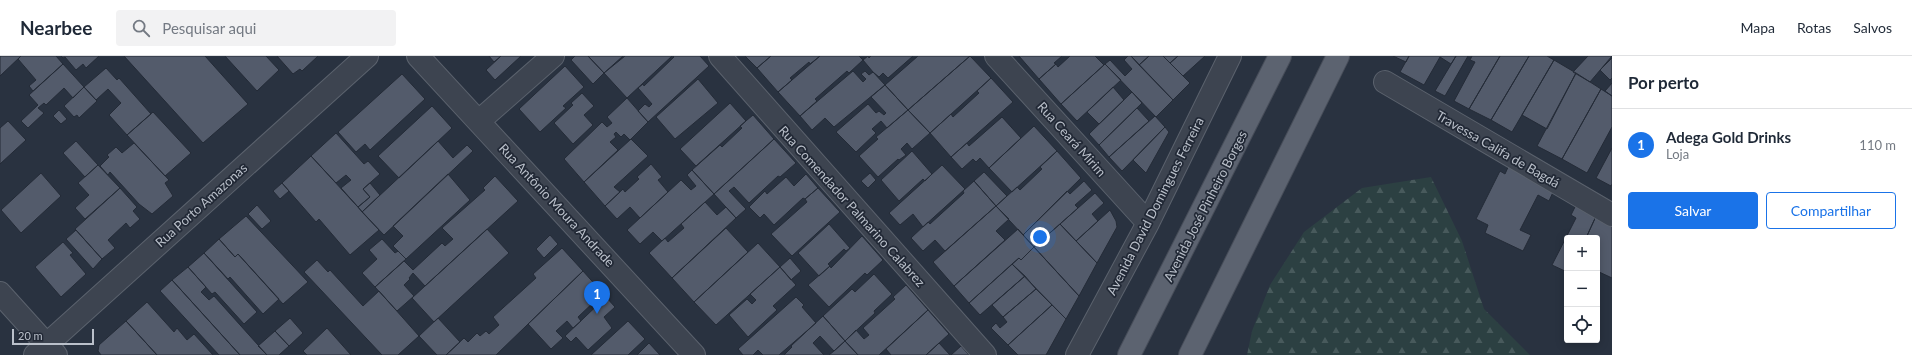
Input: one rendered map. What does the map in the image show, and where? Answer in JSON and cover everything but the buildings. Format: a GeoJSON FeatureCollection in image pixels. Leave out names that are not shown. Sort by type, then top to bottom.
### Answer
{"type":"FeatureCollection","features":[{"type":"Feature","properties":{"kind":"main road","name":"Avenida José Pinheiro Borges"},"geometry":{"type":"LineString","coordinates":[[1129,355],[1280,56]]}},
{"type":"Feature","properties":{"kind":"main road"},"geometry":{"type":"LineString","coordinates":[[1190,355],[1338,56]]}},
{"type":"Feature","properties":{"kind":"street","name":"Rua Porto Amazonas"},"geometry":{"type":"LineString","coordinates":[[46,352],[367,56]]}},
{"type":"Feature","properties":{"kind":"street","name":"Rua Antônio Moura Andrade"},"geometry":{"type":"LineString","coordinates":[[418,56],[694,355]]}},
{"type":"Feature","properties":{"kind":"street"},"geometry":{"type":"LineString","coordinates":[[479,121],[553,56]]}},
{"type":"Feature","properties":{"kind":"street","name":"Rua Comendador Palmarino Calabrez"},"geometry":{"type":"LineString","coordinates":[[720,56],[985,355]]}},
{"type":"Feature","properties":{"kind":"street","name":"Rua Ceará Mirim"},"geometry":{"type":"LineString","coordinates":[[996,56],[1148,223]]}},
{"type":"Feature","properties":{"kind":"street","name":"Avenida David Domingues Ferreira"},"geometry":{"type":"LineString","coordinates":[[1077,355],[1148,223],[1230,56]]}},
{"type":"Feature","properties":{"kind":"street","name":"Travessa Califa de Bagdá"},"geometry":{"type":"LineString","coordinates":[[1384,82],[1612,215]]}},
{"type":"Feature","properties":{"kind":"street"},"geometry":{"type":"LineString","coordinates":[[0,293],[46,352]]}},
{"type":"Feature","properties":{"kind":"green space"},"geometry":{"type":"Polygon","coordinates":[[[1431,177],[1462,241],[1484,309],[1530,355],[1247,355],[1252,331],[1270,285],[1304,232],[1362,188],[1431,177]]]}},
{"type":"Feature","properties":{"kind":"place","name":"Adega Gold Drinks"},"geometry":{"type":"Point","coordinates":[597,314]}}]}
